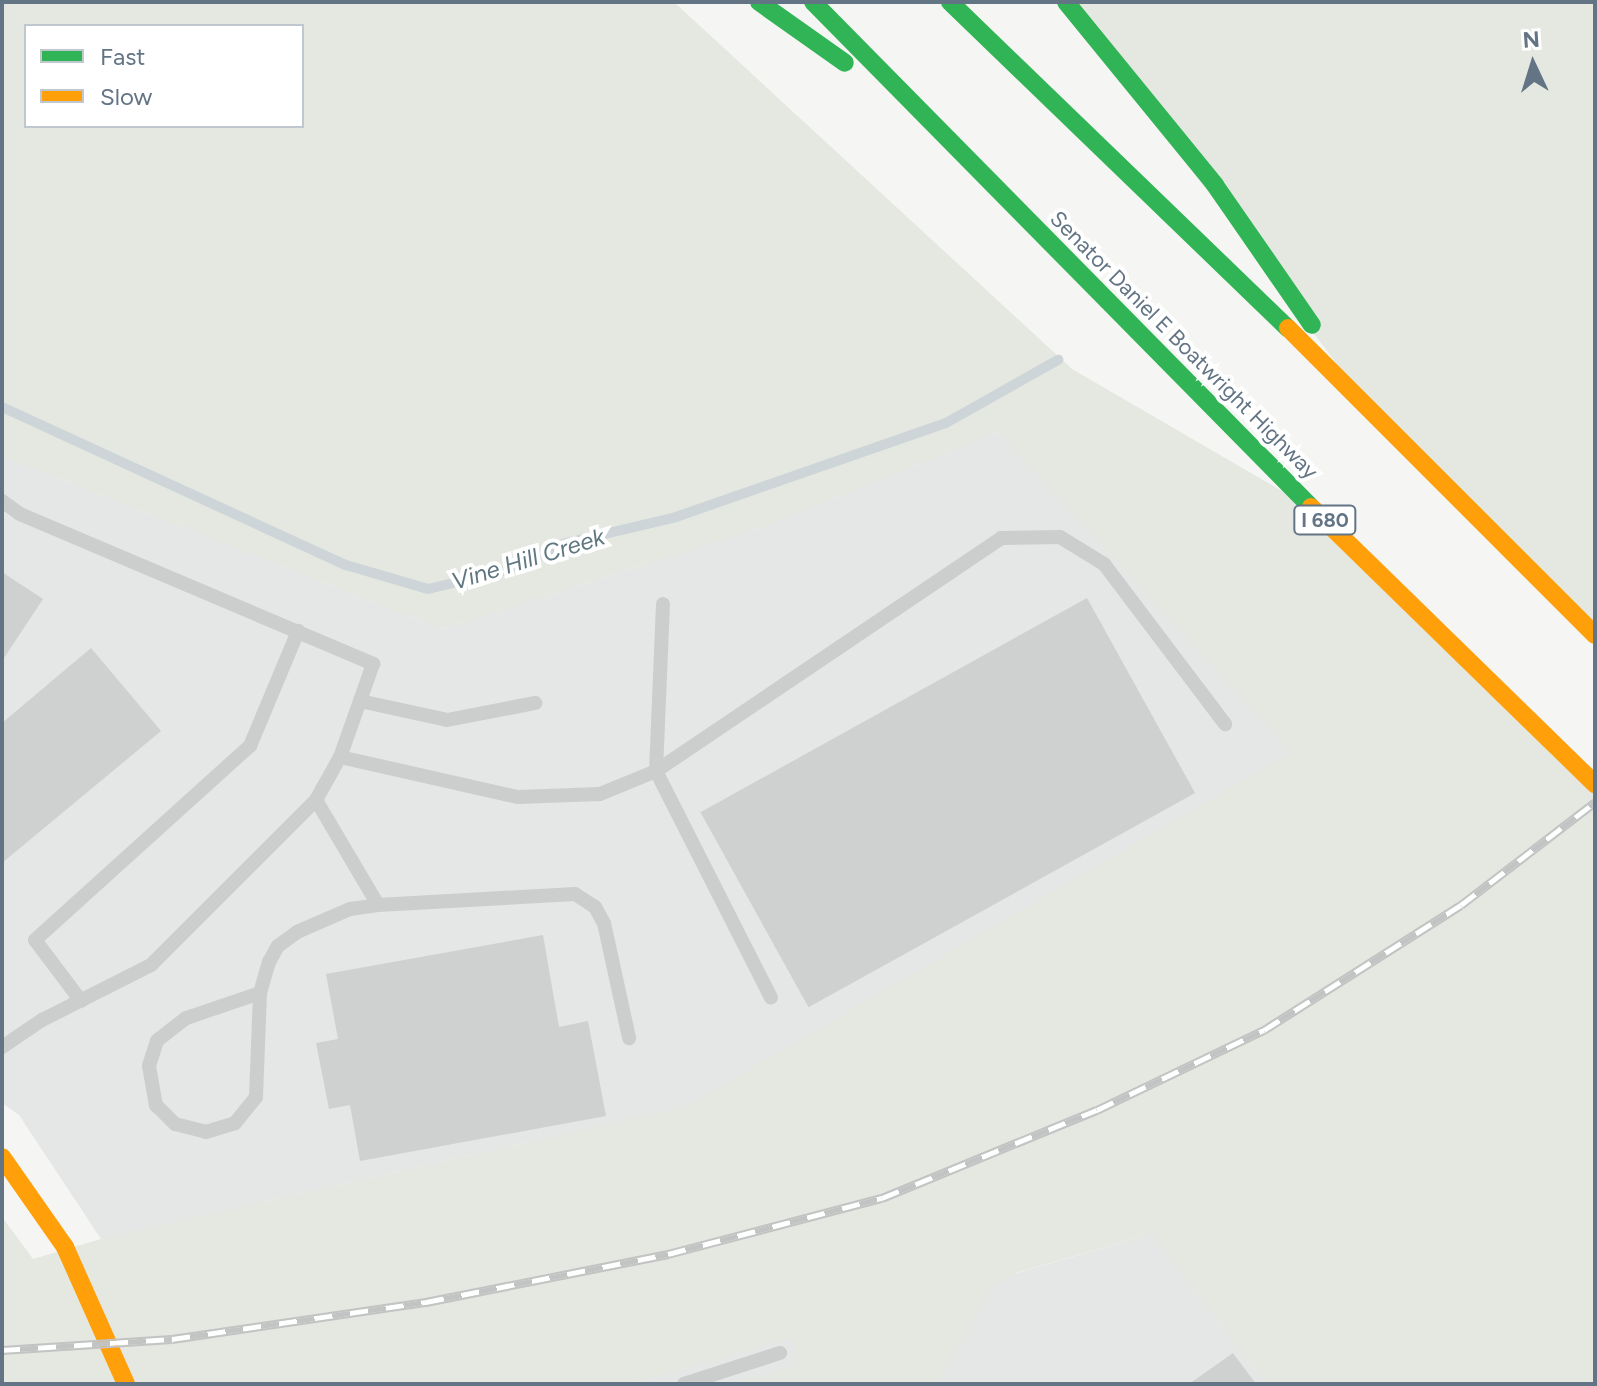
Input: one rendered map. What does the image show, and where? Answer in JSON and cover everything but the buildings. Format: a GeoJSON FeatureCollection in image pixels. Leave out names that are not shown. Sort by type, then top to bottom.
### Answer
{"type":"FeatureCollection","features":[{"type":"Feature","properties":{"kind":"main road"},"geometry":{"type":"LineString","coordinates":[[759,2],[943,132]]}},
{"type":"Feature","properties":{"kind":"main road","name":"Senator Daniel E Boatwright Highway"},"geometry":{"type":"LineString","coordinates":[[813,2],[1313,509],[1595,784]]}},
{"type":"Feature","properties":{"kind":"main road"},"geometry":{"type":"LineString","coordinates":[[950,2],[1366,403],[1595,635]]}},
{"type":"Feature","properties":{"kind":"main road"},"geometry":{"type":"LineString","coordinates":[[1066,2],[1215,185],[1366,403]]}},
{"type":"Feature","properties":{"kind":"main road"},"geometry":{"type":"LineString","coordinates":[[2,1157],[65,1247],[126,1384]]}},
{"type":"Feature","properties":{"kind":"lane"},"geometry":{"type":"LineString","coordinates":[[2,501],[20,514],[373,664],[340,757],[316,800],[151,965],[42,1020],[2,1047]]}},
{"type":"Feature","properties":{"kind":"lane"},"geometry":{"type":"LineString","coordinates":[[340,757],[518,797],[600,794],[656,771],[1001,538],[1060,537],[1104,564],[1225,724]]}},
{"type":"Feature","properties":{"kind":"lane"},"geometry":{"type":"LineString","coordinates":[[663,604],[656,771],[771,998]]}},
{"type":"Feature","properties":{"kind":"lane"},"geometry":{"type":"LineString","coordinates":[[81,1001],[35,940],[250,746],[298,631]]}},
{"type":"Feature","properties":{"kind":"lane"},"geometry":{"type":"LineString","coordinates":[[360,701],[447,720],[535,703]]}},
{"type":"Feature","properties":{"kind":"lane"},"geometry":{"type":"LineString","coordinates":[[316,800],[378,905]]}},
{"type":"Feature","properties":{"kind":"lane"},"geometry":{"type":"LineString","coordinates":[[260,993],[186,1018],[157,1041],[149,1066],[156,1105],[175,1124],[206,1132],[235,1123],[256,1097],[260,993],[269,962],[278,946],[297,932],[350,909],[575,894],[595,907],[604,923],[629,1038]]}},
{"type":"Feature","properties":{"kind":"lane"},"geometry":{"type":"LineString","coordinates":[[684,1384],[780,1353]]}},
{"type":"Feature","properties":{"kind":"shaded area"},"geometry":{"type":"Polygon","coordinates":[[[2,2],[674,2],[1072,369],[1313,509],[1595,784],[1595,1384],[1266,1384],[1152,1234],[1015,1273],[992,1287],[937,1384],[729,1384],[798,1365],[793,1338],[631,1384],[2,1384],[2,1217],[33,1259],[101,1239],[687,1106],[1291,752],[998,432],[762,527],[442,629],[2,456],[2,2]]]}},
{"type":"Feature","properties":{"kind":"shaded area"},"geometry":{"type":"Polygon","coordinates":[[[1066,2],[1595,2],[1595,638],[1366,403],[1066,2]]]}},
{"type":"Feature","properties":{"kind":"shaded area"},"geometry":{"type":"Polygon","coordinates":[[[998,432],[1292,752],[688,1106],[101,1239],[19,1115],[2,1103],[2,456],[442,629],[762,527],[998,432]]]}},
{"type":"Feature","properties":{"kind":"shaded area"},"geometry":{"type":"Polygon","coordinates":[[[1152,1234],[1266,1384],[631,1384],[1152,1234]]]}},
{"type":"Feature","properties":{"kind":"waterway","name":"Vine Hill Creek"},"geometry":{"type":"LineString","coordinates":[[2,407],[346,565],[428,589],[503,571],[566,543],[673,518],[946,423],[1058,360]]}},
{"type":"Feature","properties":{"kind":"railway"},"geometry":{"type":"LineString","coordinates":[[2,1350],[172,1339],[426,1302],[668,1254],[882,1198],[1097,1110],[1264,1030],[1461,905],[1595,802]]}},
{"type":"Feature","properties":{"kind":"traffic: fast"},"geometry":{"type":"LineString","coordinates":[[759,2],[845,63]]}},
{"type":"Feature","properties":{"kind":"traffic: fast"},"geometry":{"type":"LineString","coordinates":[[813,2],[1311,507]]}},
{"type":"Feature","properties":{"kind":"traffic: fast"},"geometry":{"type":"LineString","coordinates":[[950,2],[1288,328]]}},
{"type":"Feature","properties":{"kind":"traffic: fast"},"geometry":{"type":"LineString","coordinates":[[1066,2],[1215,185],[1312,325]]}},
{"type":"Feature","properties":{"kind":"traffic: slow"},"geometry":{"type":"LineString","coordinates":[[1288,328],[1595,635]]}},
{"type":"Feature","properties":{"kind":"traffic: slow"},"geometry":{"type":"LineString","coordinates":[[1311,507],[1595,784]]}},
{"type":"Feature","properties":{"kind":"traffic: slow"},"geometry":{"type":"LineString","coordinates":[[2,1157],[65,1247],[126,1384]]}}]}
